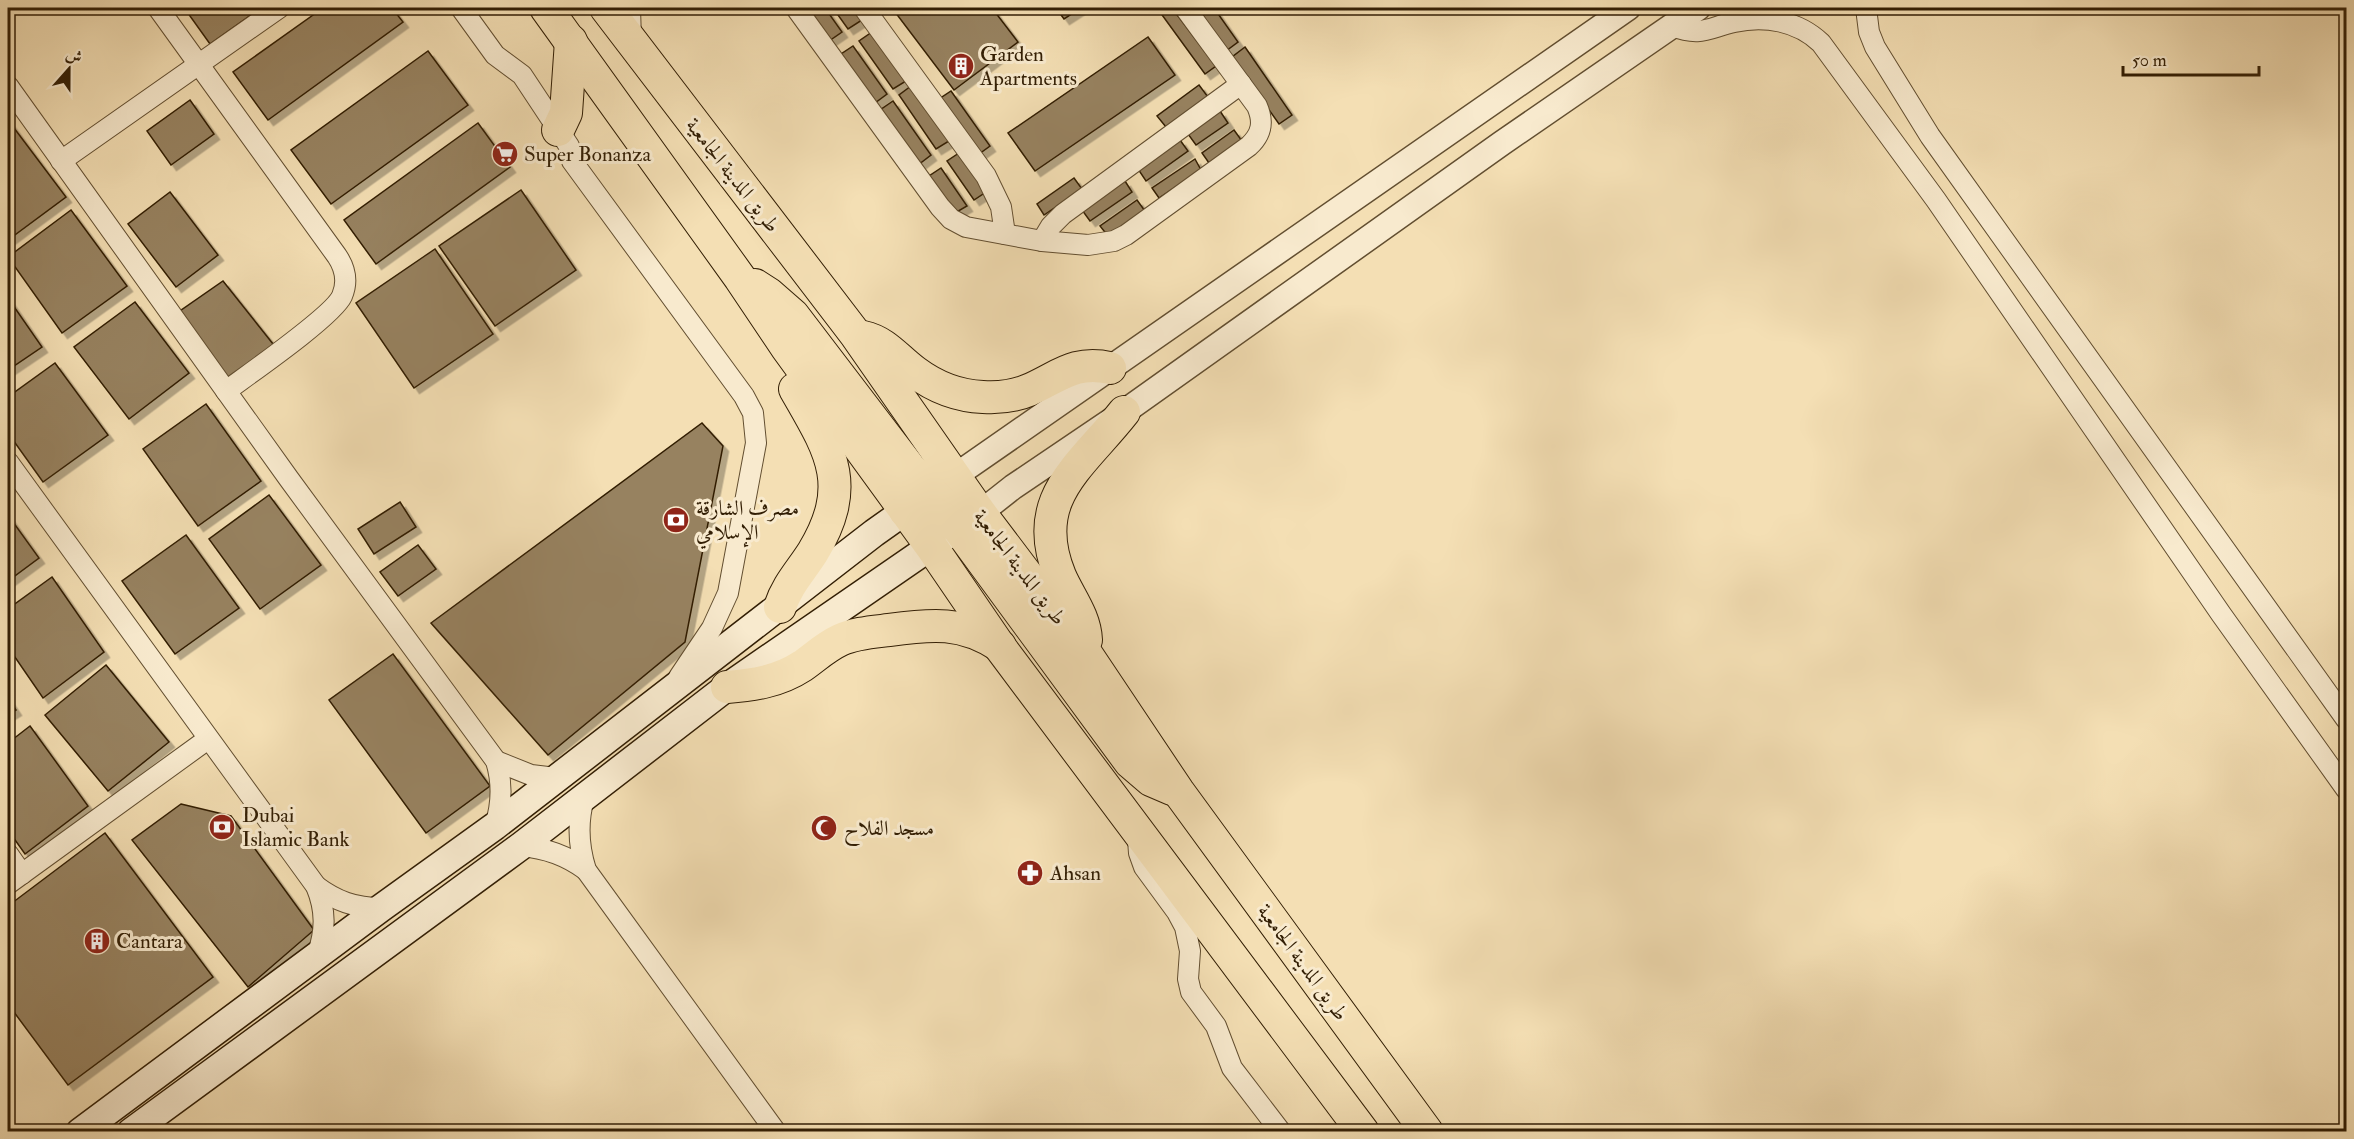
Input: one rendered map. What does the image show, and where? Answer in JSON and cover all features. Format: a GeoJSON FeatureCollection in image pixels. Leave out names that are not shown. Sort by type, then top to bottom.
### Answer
{"type":"FeatureCollection","features":[{"type":"Feature","properties":{"kind":"main road"},"geometry":{"type":"LineString","coordinates":[[546,8],[740,278],[787,348],[931,546],[1000,647],[1363,1131]]}},
{"type":"Feature","properties":{"kind":"main road","name":"طريق المدينة الجامعية"},"geometry":{"type":"LineString","coordinates":[[606,8],[856,335],[943,484],[969,521],[1085,652],[1178,791],[1427,1131]]}},
{"type":"Feature","properties":{"kind":"main road"},"geometry":{"type":"LineString","coordinates":[[558,130],[566,113],[571,41]]}},
{"type":"Feature","properties":{"kind":"main road"},"geometry":{"type":"LineString","coordinates":[[80,1131],[495,826],[943,484],[909,467],[793,315],[769,294],[740,278]]}},
{"type":"Feature","properties":{"kind":"main road"},"geometry":{"type":"LineString","coordinates":[[856,335],[870,338],[886,346],[926,380],[953,392],[969,396],[1013,395],[1029,390],[1074,368],[1097,365],[1110,368]]}},
{"type":"Feature","properties":{"kind":"main road"},"geometry":{"type":"LineString","coordinates":[[780,607],[790,583],[811,555],[827,526],[834,490],[830,454],[790,378],[786,358],[787,348]]}},
{"type":"Feature","properties":{"kind":"main road"},"geometry":{"type":"LineString","coordinates":[[1085,652],[1084,623],[1063,581],[1052,548],[1050,516],[1058,494],[1068,479],[1124,412]]}},
{"type":"Feature","properties":{"kind":"main road"},"geometry":{"type":"LineString","coordinates":[[905,511],[969,521],[1130,762],[1151,780],[1178,791]]}},
{"type":"Feature","properties":{"kind":"main road"},"geometry":{"type":"LineString","coordinates":[[131,1131],[521,846],[728,687],[969,521]]}},
{"type":"Feature","properties":{"kind":"main road"},"geometry":{"type":"LineString","coordinates":[[728,687],[777,679],[804,664],[831,644],[867,632],[942,625],[978,634],[1000,647]]}},
{"type":"Feature","properties":{"kind":"street"},"geometry":{"type":"LineString","coordinates":[[158,8],[337,256],[345,272],[342,297],[333,309],[226,391]]}},
{"type":"Feature","properties":{"kind":"street"},"geometry":{"type":"LineString","coordinates":[[62,161],[279,8]]}},
{"type":"Feature","properties":{"kind":"street"},"geometry":{"type":"LineString","coordinates":[[461,8],[495,55],[522,75],[568,146],[572,161],[744,396],[755,423],[756,442],[724,605],[712,628],[668,693]]}},
{"type":"Feature","properties":{"kind":"street"},"geometry":{"type":"LineString","coordinates":[[630,8],[631,42]]}},
{"type":"Feature","properties":{"kind":"street"},"geometry":{"type":"LineString","coordinates":[[796,8],[945,214],[966,227],[1042,241],[1088,245],[1114,241],[1126,235],[1250,146],[1260,132],[1262,123],[1257,106],[1185,8]]}},
{"type":"Feature","properties":{"kind":"street"},"geometry":{"type":"LineString","coordinates":[[864,8],[986,176],[1001,207],[1005,234]]}},
{"type":"Feature","properties":{"kind":"street"},"geometry":{"type":"LineString","coordinates":[[943,484],[1628,8]]}},
{"type":"Feature","properties":{"kind":"street"},"geometry":{"type":"LineString","coordinates":[[969,521],[1013,487],[1124,412],[1502,143],[1698,8]]}},
{"type":"Feature","properties":{"kind":"street"},"geometry":{"type":"LineString","coordinates":[[1866,8],[1867,25],[1875,47],[1930,136],[2346,719]]}},
{"type":"Feature","properties":{"kind":"street"},"geometry":{"type":"LineString","coordinates":[[1672,26],[1700,32],[1746,20],[1790,16],[1821,43],[1936,200],[2221,614],[2346,789]]}},
{"type":"Feature","properties":{"kind":"street"},"geometry":{"type":"LineString","coordinates":[[1042,241],[1051,226],[1063,214],[1241,84]]}},
{"type":"Feature","properties":{"kind":"street"},"geometry":{"type":"LineString","coordinates":[[8,86],[226,391],[496,761],[501,794],[495,826]]}},
{"type":"Feature","properties":{"kind":"street"},"geometry":{"type":"LineString","coordinates":[[8,462],[316,886],[324,913],[325,928],[317,956]]}},
{"type":"Feature","properties":{"kind":"street"},"geometry":{"type":"LineString","coordinates":[[8,854],[15,879],[208,739]]}},
{"type":"Feature","properties":{"kind":"street"},"geometry":{"type":"LineString","coordinates":[[496,761],[531,775],[556,778]]}},
{"type":"Feature","properties":{"kind":"street"},"geometry":{"type":"LineString","coordinates":[[584,798],[579,819],[579,842],[586,870]]}},
{"type":"Feature","properties":{"kind":"street"},"geometry":{"type":"LineString","coordinates":[[1139,831],[1138,846],[1141,860],[1185,927],[1190,951],[1188,979],[1191,992],[1216,1026],[1232,1068],[1281,1131]]}},
{"type":"Feature","properties":{"kind":"street"},"geometry":{"type":"LineString","coordinates":[[521,846],[535,847],[562,855],[586,870],[776,1131]]}},
{"type":"Feature","properties":{"kind":"street"},"geometry":{"type":"LineString","coordinates":[[316,886],[346,903],[367,908],[381,908]]}},
{"type":"Feature","properties":{"kind":"building"},"geometry":{"type":"Polygon","coordinates":[[[261,8],[210,44],[185,9],[261,8]]]}},
{"type":"Feature","properties":{"kind":"building"},"geometry":{"type":"Polygon","coordinates":[[[323,8],[392,8],[403,22],[268,120],[233,72],[323,8]]]}},
{"type":"Feature","properties":{"kind":"building"},"geometry":{"type":"Polygon","coordinates":[[[806,8],[825,8],[842,32],[829,41],[806,8]]]}},
{"type":"Feature","properties":{"kind":"building"},"geometry":{"type":"Polygon","coordinates":[[[833,8],[854,8],[862,20],[848,29],[833,8]]]}},
{"type":"Feature","properties":{"kind":"building","name":"Garden Apartments"},"geometry":{"type":"Polygon","coordinates":[[[892,8],[992,8],[1018,42],[954,90],[892,8]]]}},
{"type":"Feature","properties":{"kind":"building"},"geometry":{"type":"Polygon","coordinates":[[[1056,8],[1081,8],[1064,19],[1056,8]]]}},
{"type":"Feature","properties":{"kind":"building"},"geometry":{"type":"Polygon","coordinates":[[[1157,8],[1172,8],[1216,66],[1205,74],[1157,8]]]}},
{"type":"Feature","properties":{"kind":"building"},"geometry":{"type":"Polygon","coordinates":[[[1196,8],[1214,8],[1238,42],[1226,51],[1196,8]]]}},
{"type":"Feature","properties":{"kind":"building"},"geometry":{"type":"Polygon","coordinates":[[[872,32],[906,81],[893,89],[859,41],[872,32]]]}},
{"type":"Feature","properties":{"kind":"building"},"geometry":{"type":"Polygon","coordinates":[[[1148,37],[1175,75],[1035,171],[1008,133],[1148,37]]]}},
{"type":"Feature","properties":{"kind":"building"},"geometry":{"type":"Polygon","coordinates":[[[853,46],[887,94],[875,103],[841,54],[853,46]]]}},
{"type":"Feature","properties":{"kind":"building"},"geometry":{"type":"Polygon","coordinates":[[[1245,47],[1292,115],[1279,124],[1232,57],[1245,47]]]}},
{"type":"Feature","properties":{"kind":"building"},"geometry":{"type":"Polygon","coordinates":[[[428,51],[468,105],[331,204],[291,150],[428,51]]]}},
{"type":"Feature","properties":{"kind":"building"},"geometry":{"type":"Polygon","coordinates":[[[1199,85],[1208,97],[1166,127],[1157,116],[1199,85]]]}},
{"type":"Feature","properties":{"kind":"building"},"geometry":{"type":"Polygon","coordinates":[[[911,86],[949,141],[936,149],[899,95],[911,86]]]}},
{"type":"Feature","properties":{"kind":"building"},"geometry":{"type":"Polygon","coordinates":[[[951,91],[990,146],[979,154],[939,99],[951,91]]]}},
{"type":"Feature","properties":{"kind":"building"},"geometry":{"type":"Polygon","coordinates":[[[190,100],[214,134],[171,165],[147,131],[190,100]]]}},
{"type":"Feature","properties":{"kind":"building"},"geometry":{"type":"Polygon","coordinates":[[[893,101],[931,155],[918,165],[880,110],[893,101]]]}},
{"type":"Feature","properties":{"kind":"building"},"geometry":{"type":"Polygon","coordinates":[[[1220,111],[1228,123],[1196,145],[1188,134],[1220,111]]]}},
{"type":"Feature","properties":{"kind":"building"},"geometry":{"type":"Polygon","coordinates":[[[8,120],[66,197],[8,240],[8,120]]]}},
{"type":"Feature","properties":{"kind":"building"},"geometry":{"type":"Polygon","coordinates":[[[478,123],[510,167],[376,264],[344,220],[478,123]]]}},
{"type":"Feature","properties":{"kind":"building"},"geometry":{"type":"Polygon","coordinates":[[[1234,130],[1242,141],[1209,163],[1202,153],[1234,130]]]}},
{"type":"Feature","properties":{"kind":"building"},"geometry":{"type":"Polygon","coordinates":[[[1180,140],[1188,151],[1146,181],[1138,169],[1180,140]]]}},
{"type":"Feature","properties":{"kind":"building"},"geometry":{"type":"Polygon","coordinates":[[[959,153],[986,192],[974,200],[947,161],[959,153]]]}},
{"type":"Feature","properties":{"kind":"building"},"geometry":{"type":"Polygon","coordinates":[[[1195,159],[1201,170],[1159,198],[1152,188],[1195,159]]]}},
{"type":"Feature","properties":{"kind":"building"},"geometry":{"type":"Polygon","coordinates":[[[941,168],[967,206],[955,213],[929,176],[941,168]]]}},
{"type":"Feature","properties":{"kind":"building"},"geometry":{"type":"Polygon","coordinates":[[[1074,178],[1082,189],[1044,215],[1037,204],[1074,178]]]}},
{"type":"Feature","properties":{"kind":"building"},"geometry":{"type":"Polygon","coordinates":[[[1125,181],[1132,192],[1090,221],[1082,210],[1125,181]]]}},
{"type":"Feature","properties":{"kind":"building"},"geometry":{"type":"Polygon","coordinates":[[[521,190],[576,270],[495,326],[439,246],[521,190]]]}},
{"type":"Feature","properties":{"kind":"building"},"geometry":{"type":"Polygon","coordinates":[[[170,192],[218,255],[176,287],[128,224],[170,192]]]}},
{"type":"Feature","properties":{"kind":"building"},"geometry":{"type":"Polygon","coordinates":[[[1137,200],[1145,211],[1108,236],[1100,226],[1137,200]]]}},
{"type":"Feature","properties":{"kind":"building"},"geometry":{"type":"Polygon","coordinates":[[[71,210],[127,286],[62,333],[8,257],[71,210]]]}},
{"type":"Feature","properties":{"kind":"building"},"geometry":{"type":"Polygon","coordinates":[[[435,249],[493,334],[414,388],[356,303],[435,249]]]}},
{"type":"Feature","properties":{"kind":"building"},"geometry":{"type":"Polygon","coordinates":[[[223,281],[277,349],[237,381],[224,376],[177,313],[223,281]]]}},
{"type":"Feature","properties":{"kind":"building"},"geometry":{"type":"Polygon","coordinates":[[[8,298],[42,347],[8,370],[8,298]]]}},
{"type":"Feature","properties":{"kind":"building"},"geometry":{"type":"Polygon","coordinates":[[[135,302],[189,373],[129,419],[74,347],[135,302]]]}},
{"type":"Feature","properties":{"kind":"building"},"geometry":{"type":"Polygon","coordinates":[[[55,363],[108,435],[43,482],[8,433],[8,397],[55,363]]]}},
{"type":"Feature","properties":{"kind":"building"},"geometry":{"type":"Polygon","coordinates":[[[206,404],[261,481],[198,526],[143,449],[206,404]]]}},
{"type":"Feature","properties":{"kind":"building"},"geometry":{"type":"Polygon","coordinates":[[[702,423],[723,446],[685,642],[548,755],[431,623],[702,423]]]}},
{"type":"Feature","properties":{"kind":"building"},"geometry":{"type":"Polygon","coordinates":[[[269,495],[321,565],[260,609],[209,539],[269,495]]]}},
{"type":"Feature","properties":{"kind":"building"},"geometry":{"type":"Polygon","coordinates":[[[400,502],[416,527],[374,554],[358,529],[400,502]]]}},
{"type":"Feature","properties":{"kind":"building"},"geometry":{"type":"Polygon","coordinates":[[[8,515],[39,558],[8,581],[8,515]]]}},
{"type":"Feature","properties":{"kind":"building"},"geometry":{"type":"Polygon","coordinates":[[[186,535],[239,608],[175,654],[122,581],[186,535]]]}},
{"type":"Feature","properties":{"kind":"building"},"geometry":{"type":"Polygon","coordinates":[[[418,545],[436,569],[398,596],[380,572],[418,545]]]}},
{"type":"Feature","properties":{"kind":"building"},"geometry":{"type":"Polygon","coordinates":[[[52,577],[104,652],[43,698],[8,647],[8,609],[52,577]]]}},
{"type":"Feature","properties":{"kind":"building"},"geometry":{"type":"Polygon","coordinates":[[[393,654],[490,786],[426,833],[329,700],[393,654]]]}},
{"type":"Feature","properties":{"kind":"building"},"geometry":{"type":"Polygon","coordinates":[[[106,665],[169,742],[108,791],[45,715],[106,665]]]}},
{"type":"Feature","properties":{"kind":"building"},"geometry":{"type":"Polygon","coordinates":[[[8,698],[16,710],[8,715],[8,698]]]}},
{"type":"Feature","properties":{"kind":"building"},"geometry":{"type":"Polygon","coordinates":[[[30,726],[88,806],[25,854],[8,830],[8,743],[30,726]]]}},
{"type":"Feature","properties":{"kind":"building"},"geometry":{"type":"Polygon","coordinates":[[[181,804],[231,816],[314,930],[248,987],[132,840],[181,804]]]}},
{"type":"Feature","properties":{"kind":"building","name":"Cantara"},"geometry":{"type":"Polygon","coordinates":[[[105,833],[213,977],[68,1085],[8,1004],[8,906],[105,833]]]}},
{"type":"Feature","properties":{"kind":"place","name":"Garden Apartments"},"geometry":{"type":"Point","coordinates":[961,66]}},
{"type":"Feature","properties":{"kind":"place","name":"Super Bonanza"},"geometry":{"type":"Point","coordinates":[505,154]}},
{"type":"Feature","properties":{"kind":"place","name":"مصرف الشارقة الإسلامي"},"geometry":{"type":"Point","coordinates":[676,520]}},
{"type":"Feature","properties":{"kind":"place","name":"Dubai Islamic Bank"},"geometry":{"type":"Point","coordinates":[222,827]}},
{"type":"Feature","properties":{"kind":"place","name":"مسجد الفلاح"},"geometry":{"type":"Point","coordinates":[824,828]}},
{"type":"Feature","properties":{"kind":"place","name":"Ahsan"},"geometry":{"type":"Point","coordinates":[1030,873]}},
{"type":"Feature","properties":{"kind":"place","name":"Cantara"},"geometry":{"type":"Point","coordinates":[97,941]}}]}
